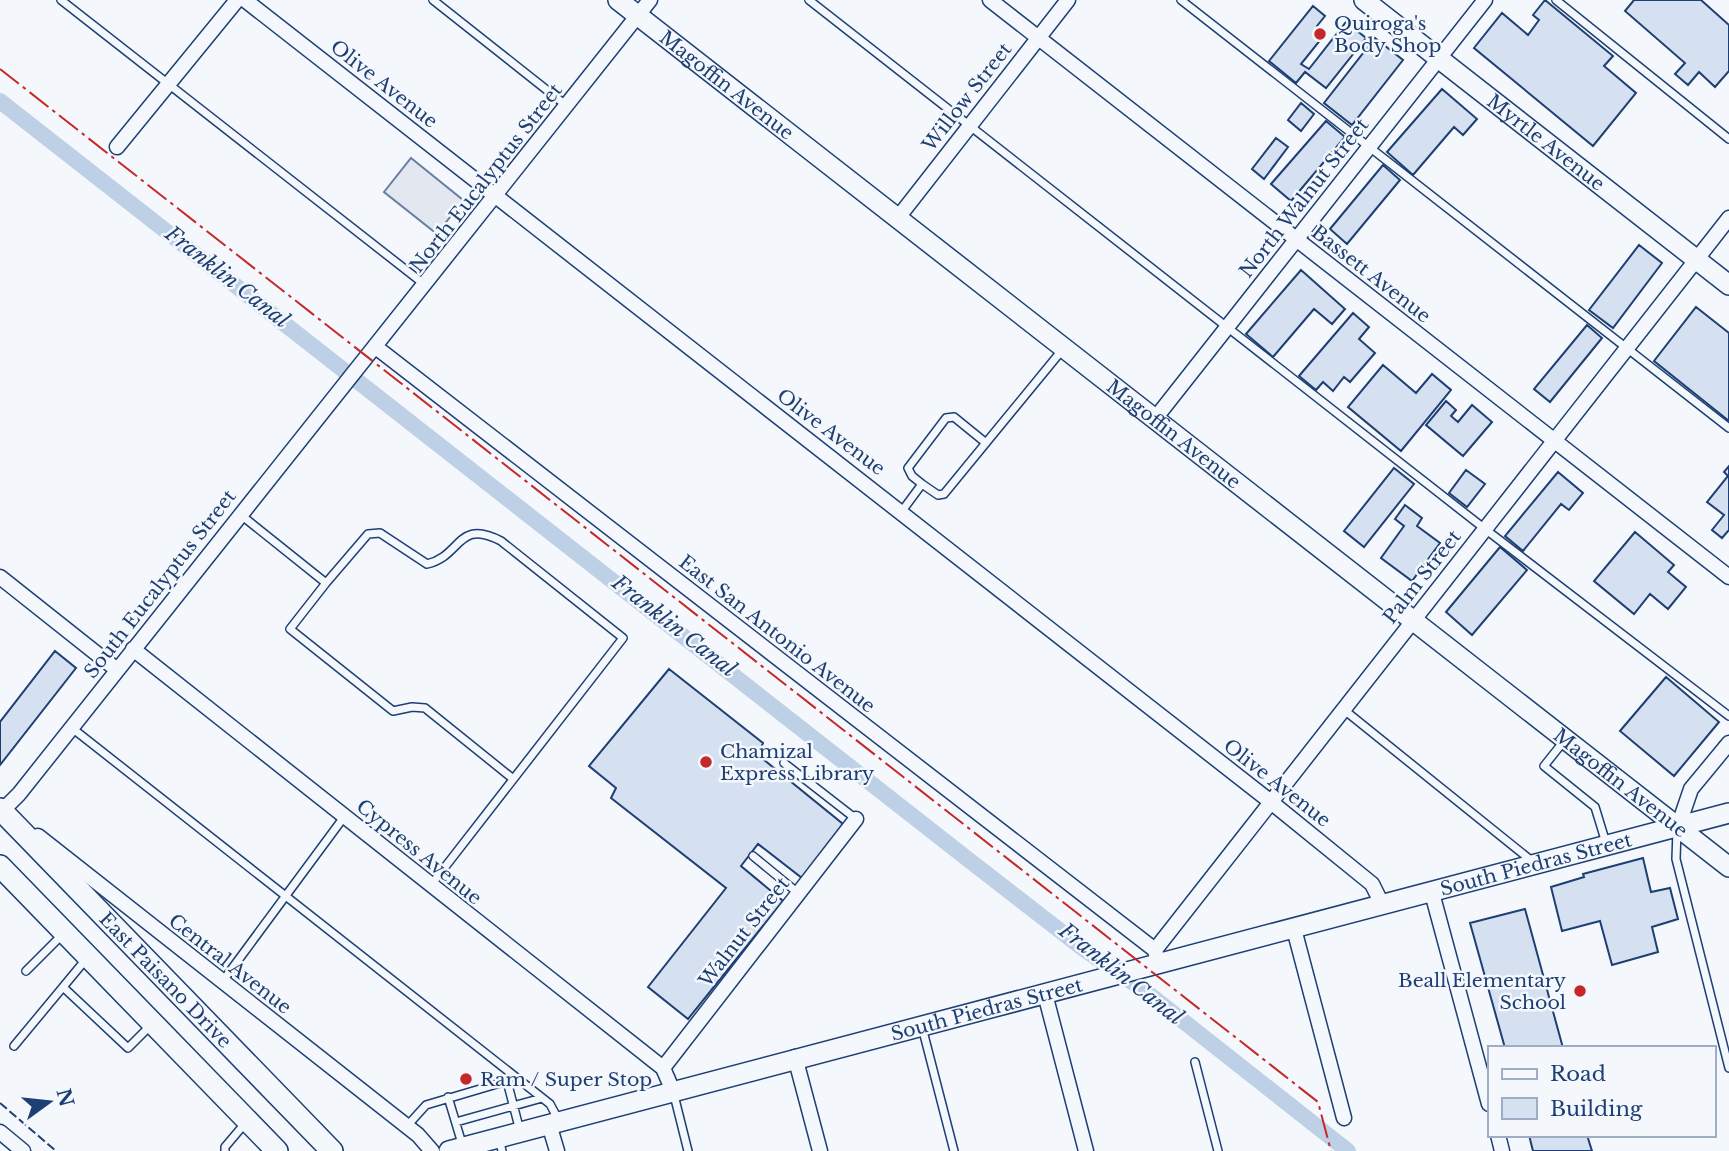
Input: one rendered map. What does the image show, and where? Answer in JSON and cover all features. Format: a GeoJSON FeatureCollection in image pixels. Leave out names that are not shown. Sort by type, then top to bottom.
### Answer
{"type":"FeatureCollection","features":[{"type":"Feature","properties":{"kind":"main road","name":"East Paisano Drive"},"geometry":{"type":"LineString","coordinates":[[1,811],[332,1151]]}},
{"type":"Feature","properties":{"kind":"main road","name":"East Paisano Drive"},"geometry":{"type":"LineString","coordinates":[[0,866],[277,1151]]}},
{"type":"Feature","properties":{"kind":"street"},"geometry":{"type":"LineString","coordinates":[[117,147],[237,0]]}},
{"type":"Feature","properties":{"kind":"street","name":"Olive Avenue"},"geometry":{"type":"LineString","coordinates":[[245,0],[1271,802],[1372,884],[1383,906]]}},
{"type":"Feature","properties":{"kind":"street","name":"Magoffin Avenue"},"geometry":{"type":"LineString","coordinates":[[618,0],[1411,622],[1729,867]]}},
{"type":"Feature","properties":{"kind":"street","name":"North Eucalyptus Street"},"geometry":{"type":"LineString","coordinates":[[351,379],[650,0]]}},
{"type":"Feature","properties":{"kind":"street","name":"Bassett Avenue"},"geometry":{"type":"LineString","coordinates":[[990,0],[1729,577]]}},
{"type":"Feature","properties":{"kind":"street","name":"Willow Street"},"geometry":{"type":"LineString","coordinates":[[897,219],[1068,0]]}},
{"type":"Feature","properties":{"kind":"street","name":"Myrtle Avenue"},"geometry":{"type":"LineString","coordinates":[[1364,0],[1729,285]]}},
{"type":"Feature","properties":{"kind":"street","name":"North Walnut Street"},"geometry":{"type":"LineString","coordinates":[[1154,420],[1485,0]]}},
{"type":"Feature","properties":{"kind":"street","name":"Palm Street"},"geometry":{"type":"LineString","coordinates":[[1157,957],[1271,802],[1729,218]]}},
{"type":"Feature","properties":{"kind":"street","name":"East San Antonio Avenue"},"geometry":{"type":"LineString","coordinates":[[377,348],[1157,957]]}},
{"type":"Feature","properties":{"kind":"street","name":"South Eucalyptus Street"},"geometry":{"type":"LineString","coordinates":[[1,811],[351,379]]}},
{"type":"Feature","properties":{"kind":"street"},"geometry":{"type":"LineString","coordinates":[[0,577],[117,669]]}},
{"type":"Feature","properties":{"kind":"street","name":"Cypress Avenue"},"geometry":{"type":"LineString","coordinates":[[133,649],[663,1068],[673,1091]]}},
{"type":"Feature","properties":{"kind":"street"},"geometry":{"type":"LineString","coordinates":[[1678,827],[1691,789],[1729,743]]}},
{"type":"Feature","properties":{"kind":"street","name":"Central Avenue"},"geometry":{"type":"LineString","coordinates":[[1,811],[407,1126],[432,1151]]}},
{"type":"Feature","properties":{"kind":"street","name":"South Piedras Street"},"geometry":{"type":"LineString","coordinates":[[456,1149],[501,1144],[520,1132],[795,1057],[1138,970],[1157,957],[1294,929],[1729,813]]}},
{"type":"Feature","properties":{"kind":"street","name":"Walnut Street"},"geometry":{"type":"LineString","coordinates":[[663,1068],[856,819]]}},
{"type":"Feature","properties":{"kind":"street"},"geometry":{"type":"LineString","coordinates":[[1432,893],[1488,1100]]}},
{"type":"Feature","properties":{"kind":"street"},"geometry":{"type":"LineString","coordinates":[[1294,929],[1344,1118]]}},
{"type":"Feature","properties":{"kind":"street"},"geometry":{"type":"LineString","coordinates":[[1045,994],[1086,1151]]}},
{"type":"Feature","properties":{"kind":"street"},"geometry":{"type":"LineString","coordinates":[[795,1057],[820,1151]]}},
{"type":"Feature","properties":{"kind":"street"},"geometry":{"type":"LineString","coordinates":[[554,1123],[556,1151]]}},
{"type":"Feature","properties":{"kind":"street"},"geometry":{"type":"LineString","coordinates":[[0,1132],[23,1151]]}},
{"type":"Feature","properties":{"kind":"lane"},"geometry":{"type":"LineString","coordinates":[[61,0],[425,286]]}},
{"type":"Feature","properties":{"kind":"lane"},"geometry":{"type":"LineString","coordinates":[[433,0],[567,106]]}},
{"type":"Feature","properties":{"kind":"lane"},"geometry":{"type":"LineString","coordinates":[[809,0],[1485,529],[1729,716]]}},
{"type":"Feature","properties":{"kind":"lane"},"geometry":{"type":"LineString","coordinates":[[1181,0],[1729,428]]}},
{"type":"Feature","properties":{"kind":"lane"},"geometry":{"type":"LineString","coordinates":[[1556,0],[1729,139]]}},
{"type":"Feature","properties":{"kind":"lane"},"geometry":{"type":"LineString","coordinates":[[986,443],[954,417],[946,418],[908,468],[922,484],[938,495],[944,494],[986,443],[1063,349]]}},
{"type":"Feature","properties":{"kind":"lane"},"geometry":{"type":"LineString","coordinates":[[902,511],[922,484]]}},
{"type":"Feature","properties":{"kind":"lane"},"geometry":{"type":"LineString","coordinates":[[239,514],[327,583]]}},
{"type":"Feature","properties":{"kind":"lane"},"geometry":{"type":"LineString","coordinates":[[431,885],[623,638],[501,541],[484,532],[469,534],[439,561],[427,564],[380,533],[368,534],[290,629],[393,711],[412,706],[425,708],[512,778]]}},
{"type":"Feature","properties":{"kind":"lane"},"geometry":{"type":"LineString","coordinates":[[1343,709],[1538,865]]}},
{"type":"Feature","properties":{"kind":"lane"},"geometry":{"type":"LineString","coordinates":[[71,727],[286,896],[509,1078],[550,1104],[554,1123]]}},
{"type":"Feature","properties":{"kind":"lane"},"geometry":{"type":"LineString","coordinates":[[1565,740],[1544,766],[1595,807],[1608,846]]}},
{"type":"Feature","properties":{"kind":"lane"},"geometry":{"type":"LineString","coordinates":[[784,763],[856,819]]}},
{"type":"Feature","properties":{"kind":"lane"},"geometry":{"type":"LineString","coordinates":[[221,983],[344,816]]}},
{"type":"Feature","properties":{"kind":"lane"},"geometry":{"type":"LineString","coordinates":[[1678,827],[1674,846],[1676,859],[1729,1068]]}},
{"type":"Feature","properties":{"kind":"lane"},"geometry":{"type":"LineString","coordinates":[[753,856],[798,893]]}},
{"type":"Feature","properties":{"kind":"lane"},"geometry":{"type":"LineString","coordinates":[[26,971],[64,933]]}},
{"type":"Feature","properties":{"kind":"lane"},"geometry":{"type":"LineString","coordinates":[[14,1046],[88,957]]}},
{"type":"Feature","properties":{"kind":"lane"},"geometry":{"type":"LineString","coordinates":[[63,987],[128,1048],[152,1024]]}},
{"type":"Feature","properties":{"kind":"lane"},"geometry":{"type":"LineString","coordinates":[[922,1026],[954,1151]]}},
{"type":"Feature","properties":{"kind":"lane"},"geometry":{"type":"LineString","coordinates":[[1195,1062],[1219,1151]]}},
{"type":"Feature","properties":{"kind":"lane"},"geometry":{"type":"LineString","coordinates":[[407,1126],[426,1105],[448,1097],[487,1089],[509,1078]]}},
{"type":"Feature","properties":{"kind":"lane"},"geometry":{"type":"LineString","coordinates":[[509,1078],[520,1132]]}},
{"type":"Feature","properties":{"kind":"lane"},"geometry":{"type":"LineString","coordinates":[[673,1091],[688,1151]]}},
{"type":"Feature","properties":{"kind":"lane"},"geometry":{"type":"LineString","coordinates":[[448,1097],[456,1122],[456,1149]]}},
{"type":"Feature","properties":{"kind":"lane"},"geometry":{"type":"LineString","coordinates":[[456,1122],[474,1113],[542,1098]]}},
{"type":"Feature","properties":{"kind":"lane"},"geometry":{"type":"LineString","coordinates":[[225,1151],[247,1121]]}},
{"type":"Feature","properties":{"kind":"shaded area"},"geometry":{"type":"Polygon","coordinates":[[[411,158],[463,200],[437,234],[384,192],[411,158]]]}},
{"type":"Feature","properties":{"kind":"building"},"geometry":{"type":"Polygon","coordinates":[[[1545,0],[1613,56],[1604,66],[1636,93],[1593,146],[1474,48],[1502,13],[1528,35],[1539,20],[1533,15],[1545,0]]]}},
{"type":"Feature","properties":{"kind":"building"},"geometry":{"type":"Polygon","coordinates":[[[1634,0],[1701,0],[1729,25],[1729,71],[1715,87],[1699,72],[1688,85],[1675,74],[1685,63],[1625,11],[1634,0]]]}},
{"type":"Feature","properties":{"kind":"building"},"geometry":{"type":"Polygon","coordinates":[[[1313,6],[1325,16],[1317,26],[1326,33],[1301,64],[1309,69],[1346,22],[1366,38],[1326,88],[1305,72],[1296,83],[1269,61],[1313,6]]]}},
{"type":"Feature","properties":{"kind":"building"},"geometry":{"type":"Polygon","coordinates":[[[1375,38],[1403,60],[1352,125],[1324,103],[1375,38]]]}},
{"type":"Feature","properties":{"kind":"building"},"geometry":{"type":"Polygon","coordinates":[[[1442,89],[1477,119],[1463,135],[1454,127],[1413,175],[1387,152],[1442,89]]]}},
{"type":"Feature","properties":{"kind":"building"},"geometry":{"type":"Polygon","coordinates":[[[1301,103],[1314,114],[1301,131],[1288,120],[1301,103]]]}},
{"type":"Feature","properties":{"kind":"building"},"geometry":{"type":"Polygon","coordinates":[[[1326,121],[1345,137],[1291,201],[1271,184],[1326,121]]]}},
{"type":"Feature","properties":{"kind":"building"},"geometry":{"type":"Polygon","coordinates":[[[1276,138],[1288,147],[1264,179],[1252,169],[1276,138]]]}},
{"type":"Feature","properties":{"kind":"building"},"geometry":{"type":"Polygon","coordinates":[[[1383,165],[1400,180],[1347,244],[1330,229],[1383,165]]]}},
{"type":"Feature","properties":{"kind":"building"},"geometry":{"type":"Polygon","coordinates":[[[1639,245],[1662,263],[1613,328],[1589,310],[1639,245]]]}},
{"type":"Feature","properties":{"kind":"building"},"geometry":{"type":"Polygon","coordinates":[[[1301,270],[1345,309],[1332,324],[1314,309],[1273,357],[1246,334],[1301,270]]]}},
{"type":"Feature","properties":{"kind":"building"},"geometry":{"type":"Polygon","coordinates":[[[1696,307],[1729,333],[1729,421],[1654,361],[1696,307]]]}},
{"type":"Feature","properties":{"kind":"building"},"geometry":{"type":"Polygon","coordinates":[[[1353,313],[1369,327],[1359,339],[1375,353],[1350,382],[1344,377],[1333,391],[1323,382],[1316,390],[1299,376],[1353,313]]]}},
{"type":"Feature","properties":{"kind":"building"},"geometry":{"type":"Polygon","coordinates":[[[1587,325],[1602,338],[1550,402],[1534,389],[1587,325]]]}},
{"type":"Feature","properties":{"kind":"building"},"geometry":{"type":"Polygon","coordinates":[[[1383,365],[1416,393],[1432,374],[1451,390],[1401,451],[1348,407],[1383,365]]]}},
{"type":"Feature","properties":{"kind":"building"},"geometry":{"type":"Polygon","coordinates":[[[1446,401],[1456,410],[1451,416],[1458,422],[1472,405],[1492,422],[1463,456],[1426,425],[1446,401]]]}},
{"type":"Feature","properties":{"kind":"building"},"geometry":{"type":"Polygon","coordinates":[[[1729,466],[1729,530],[1722,538],[1712,530],[1724,515],[1707,502],[1728,476],[1724,472],[1729,466]]]}},
{"type":"Feature","properties":{"kind":"building"},"geometry":{"type":"Polygon","coordinates":[[[1394,468],[1414,484],[1364,547],[1344,531],[1394,468]]]}},
{"type":"Feature","properties":{"kind":"building"},"geometry":{"type":"Polygon","coordinates":[[[1466,470],[1485,484],[1467,507],[1449,493],[1466,470]]]}},
{"type":"Feature","properties":{"kind":"building"},"geometry":{"type":"Polygon","coordinates":[[[1558,472],[1583,493],[1569,510],[1561,504],[1523,551],[1505,536],[1558,472]]]}},
{"type":"Feature","properties":{"kind":"building"},"geometry":{"type":"Polygon","coordinates":[[[1405,505],[1422,518],[1417,526],[1440,543],[1412,581],[1381,558],[1404,526],[1395,519],[1405,505]]]}},
{"type":"Feature","properties":{"kind":"building"},"geometry":{"type":"Polygon","coordinates":[[[1635,532],[1674,565],[1668,572],[1686,587],[1668,609],[1650,594],[1634,614],[1594,581],[1635,532]]]}},
{"type":"Feature","properties":{"kind":"building"},"geometry":{"type":"Polygon","coordinates":[[[1500,547],[1527,570],[1472,635],[1446,612],[1500,547]]]}},
{"type":"Feature","properties":{"kind":"building"},"geometry":{"type":"Polygon","coordinates":[[[55,651],[76,668],[0,765],[0,722],[55,651]]]}},
{"type":"Feature","properties":{"kind":"building"},"geometry":{"type":"Polygon","coordinates":[[[669,669],[763,743],[758,755],[843,824],[802,878],[758,844],[741,866],[783,901],[688,1019],[648,987],[726,888],[611,798],[616,788],[589,766],[669,669]]]}},
{"type":"Feature","properties":{"kind":"building"},"geometry":{"type":"Polygon","coordinates":[[[1666,677],[1719,722],[1674,776],[1620,731],[1666,677]]]}},
{"type":"Feature","properties":{"kind":"building"},"geometry":{"type":"Polygon","coordinates":[[[1643,858],[1651,892],[1670,888],[1678,919],[1652,927],[1658,952],[1612,965],[1600,921],[1562,931],[1551,887],[1584,877],[1583,874],[1643,858]]]}},
{"type":"Feature","properties":{"kind":"building"},"geometry":{"type":"Polygon","coordinates":[[[1525,909],[1562,1046],[1504,1046],[1470,923],[1525,909]]]}},
{"type":"Feature","properties":{"kind":"building"},"geometry":{"type":"Polygon","coordinates":[[[1530,1137],[1588,1137],[1592,1151],[1533,1151],[1530,1137]]]}},
{"type":"Feature","properties":{"kind":"waterway","name":"Franklin Canal"},"geometry":{"type":"LineString","coordinates":[[0,101],[965,857],[1085,950],[1145,991],[1348,1151]]}},
{"type":"Feature","properties":{"kind":"fence"},"geometry":{"type":"LineString","coordinates":[[0,1103],[56,1151]]}},
{"type":"Feature","properties":{"kind":"power"},"geometry":{"type":"LineString","coordinates":[[0,69],[1318,1102],[1331,1151]]}},
{"type":"Feature","properties":{"kind":"place","name":"Quiroga's Body Shop"},"geometry":{"type":"Point","coordinates":[1320,34]}},
{"type":"Feature","properties":{"kind":"place","name":"Chamizal Express Library"},"geometry":{"type":"Point","coordinates":[706,762]}},
{"type":"Feature","properties":{"kind":"place","name":"Beall Elementary School"},"geometry":{"type":"Point","coordinates":[1580,991]}},
{"type":"Feature","properties":{"kind":"place","name":"Ram / Super Stop"},"geometry":{"type":"Point","coordinates":[466,1079]}}]}
